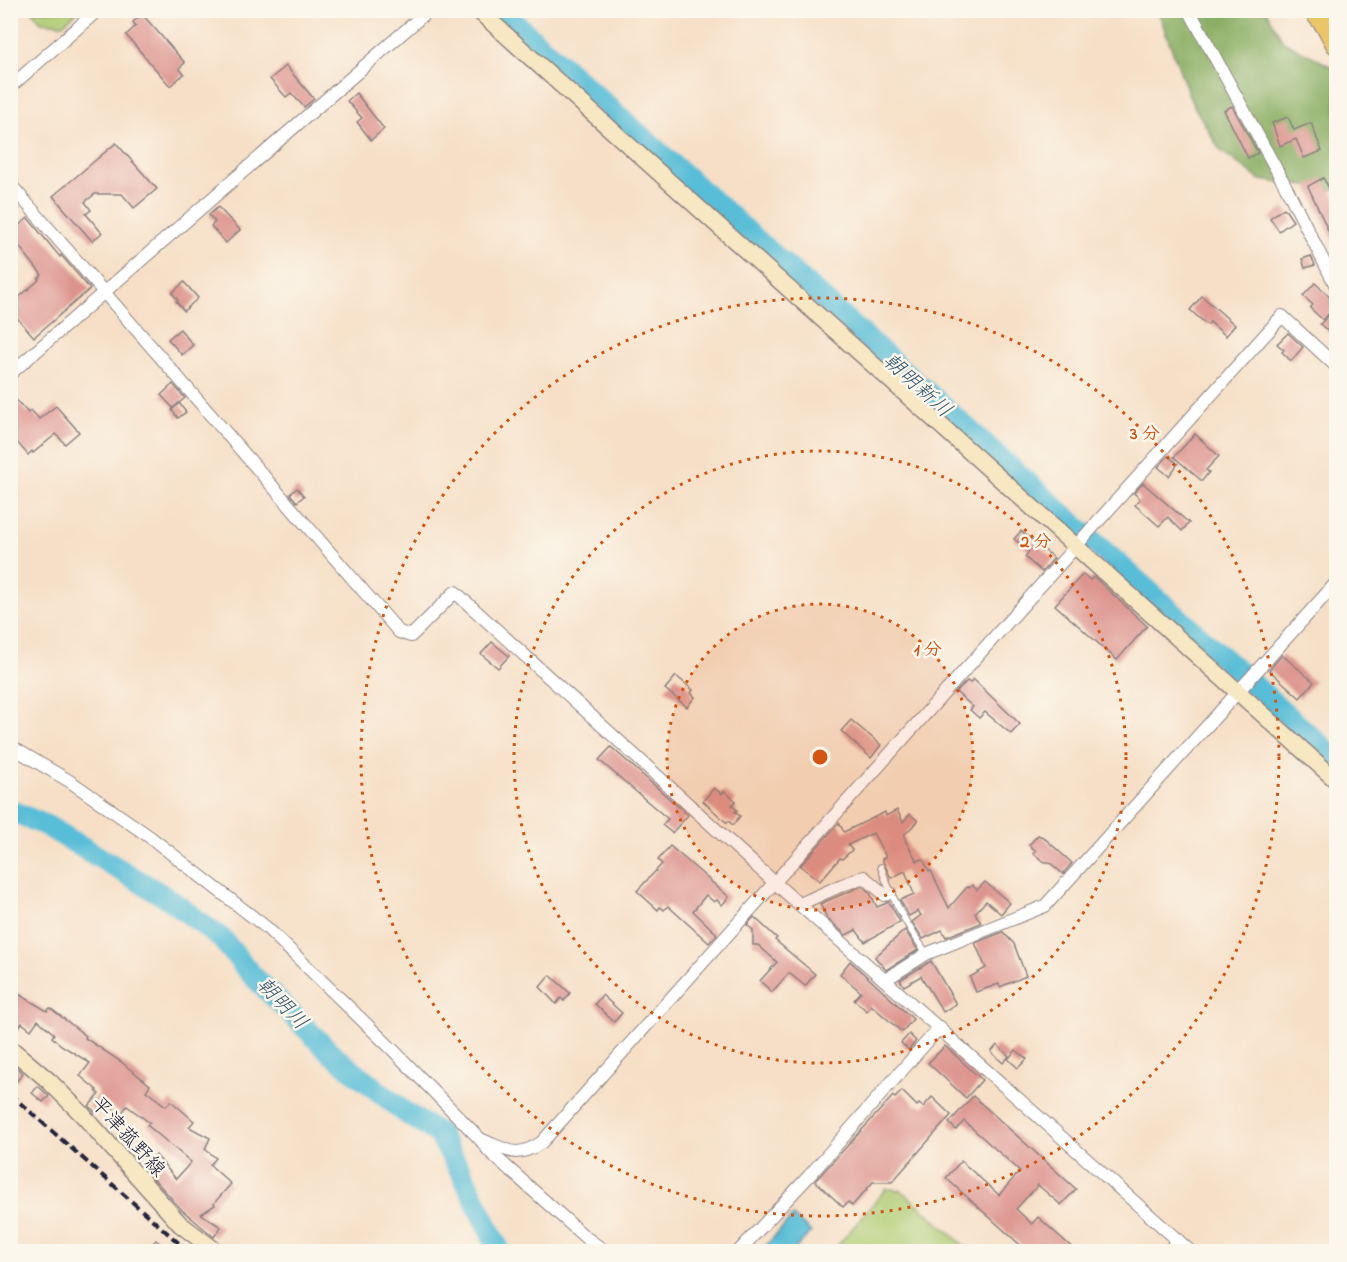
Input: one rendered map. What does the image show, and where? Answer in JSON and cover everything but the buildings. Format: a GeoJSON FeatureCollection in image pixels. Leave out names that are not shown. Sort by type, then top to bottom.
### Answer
{"type":"FeatureCollection","features":[{"type":"Feature","properties":{"kind":"main road"},"geometry":{"type":"LineString","coordinates":[[1313,10],[1327,27],[1336,44]]}},
{"type":"Feature","properties":{"kind":"street"},"geometry":{"type":"LineString","coordinates":[[10,87],[98,10]]}},
{"type":"Feature","properties":{"kind":"street"},"geometry":{"type":"LineString","coordinates":[[10,374],[429,10]]}},
{"type":"Feature","properties":{"kind":"street"},"geometry":{"type":"LineString","coordinates":[[478,10],[1083,539],[1336,780]]}},
{"type":"Feature","properties":{"kind":"street"},"geometry":{"type":"LineString","coordinates":[[1190,10],[1286,187],[1336,286]]}},
{"type":"Feature","properties":{"kind":"street"},"geometry":{"type":"LineString","coordinates":[[10,184],[399,632],[411,636],[455,592],[774,882],[1191,1251]]}},
{"type":"Feature","properties":{"kind":"street"},"geometry":{"type":"LineString","coordinates":[[480,1139],[516,1153],[526,1152],[542,1142],[1282,316],[1336,366]]}},
{"type":"Feature","properties":{"kind":"street"},"geometry":{"type":"LineString","coordinates":[[885,980],[927,954],[1045,906],[1336,583]]}},
{"type":"Feature","properties":{"kind":"street"},"geometry":{"type":"LineString","coordinates":[[10,746],[70,782],[150,837],[267,928],[393,1050],[480,1139],[489,1152],[585,1237],[606,1251]]}},
{"type":"Feature","properties":{"kind":"street"},"geometry":{"type":"LineString","coordinates":[[800,904],[864,877],[885,896],[890,893]]}},
{"type":"Feature","properties":{"kind":"street"},"geometry":{"type":"LineString","coordinates":[[738,1251],[809,1176],[940,1027]]}},
{"type":"Feature","properties":{"kind":"street","name":"平津菰野線"},"geometry":{"type":"LineString","coordinates":[[10,1048],[49,1081],[82,1114],[180,1224],[217,1251]]}},
{"type":"Feature","properties":{"kind":"street"},"geometry":{"type":"LineString","coordinates":[[1168,1251],[1178,1240]]}},
{"type":"Feature","properties":{"kind":"lane"},"geometry":{"type":"LineString","coordinates":[[881,867],[890,893],[927,954]]}},
{"type":"Feature","properties":{"kind":"green space"},"geometry":{"type":"Polygon","coordinates":[[[32,11],[78,11],[63,24],[41,22],[32,11]]]}},
{"type":"Feature","properties":{"kind":"green space"},"geometry":{"type":"Polygon","coordinates":[[[1158,11],[1266,11],[1283,41],[1336,69],[1336,190],[1260,180],[1220,150],[1191,101],[1158,11]]]}},
{"type":"Feature","properties":{"kind":"green space"},"geometry":{"type":"Polygon","coordinates":[[[886,1189],[901,1190],[970,1251],[833,1251],[886,1189]]]}},
{"type":"Feature","properties":{"kind":"water"},"geometry":{"type":"Polygon","coordinates":[[[793,1216],[811,1232],[793,1251],[761,1251],[793,1216]]]}},
{"type":"Feature","properties":{"kind":"waterway","name":"朝明新川"},"geometry":{"type":"LineString","coordinates":[[500,10],[1336,759]]}},
{"type":"Feature","properties":{"kind":"waterway","name":"朝明川"},"geometry":{"type":"LineString","coordinates":[[10,810],[47,826],[169,899],[221,938],[250,973],[332,1054],[407,1114],[438,1133],[464,1177],[500,1252]]}},
{"type":"Feature","properties":{"kind":"railway"},"geometry":{"type":"LineString","coordinates":[[10,1094],[189,1252]]}}]}
